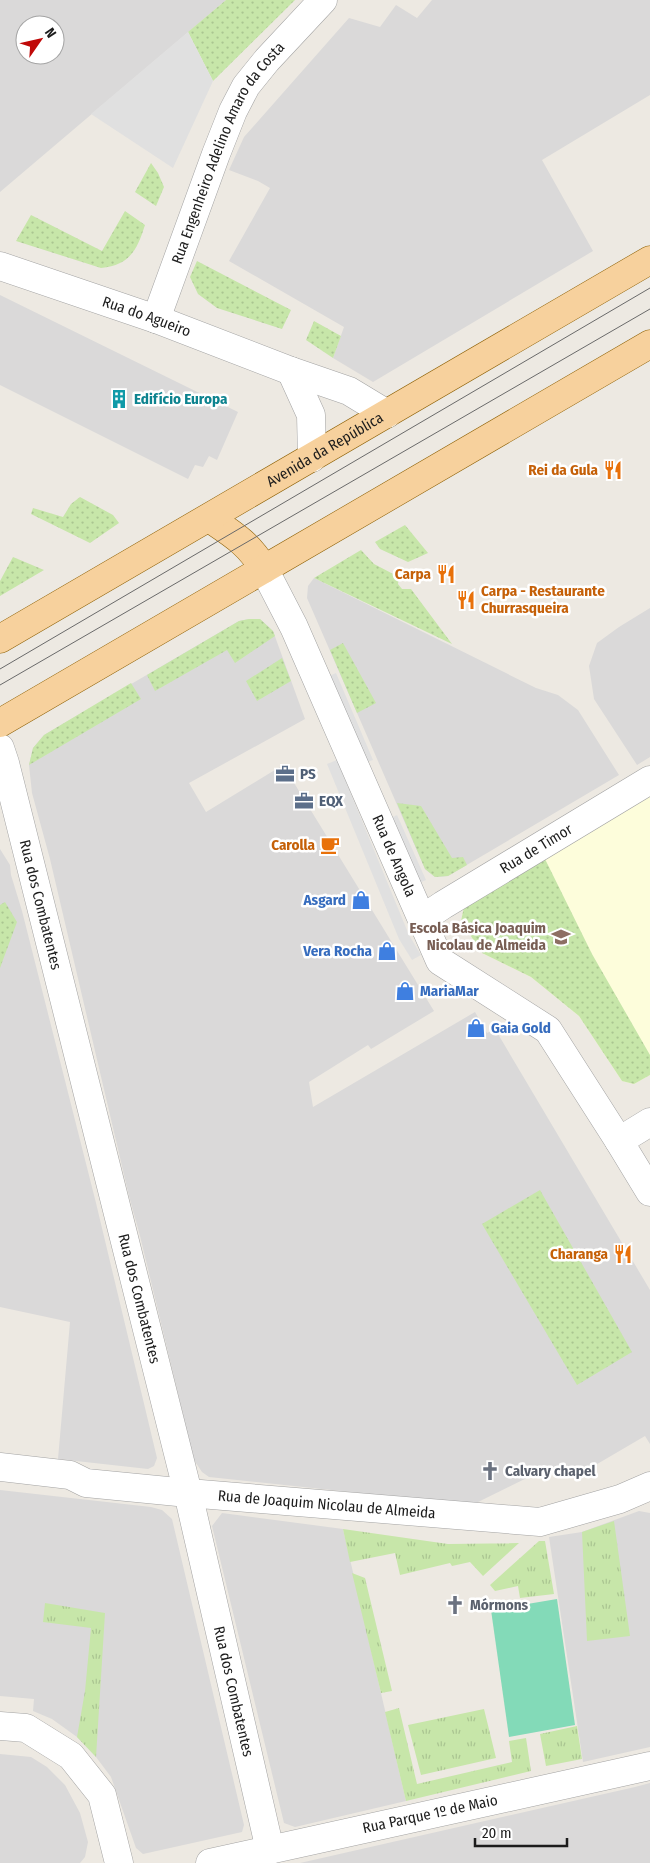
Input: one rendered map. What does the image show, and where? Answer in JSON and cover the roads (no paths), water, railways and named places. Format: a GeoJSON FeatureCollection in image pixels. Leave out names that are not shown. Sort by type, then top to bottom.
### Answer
{"type":"FeatureCollection","features":[{"type":"Feature","properties":{"kind":"main road","name":"Avenida da República"},"geometry":{"type":"LineString","coordinates":[[0,639],[650,260]]}},
{"type":"Feature","properties":{"kind":"main road"},"geometry":{"type":"LineString","coordinates":[[0,723],[650,344]]}},
{"type":"Feature","properties":{"kind":"main road"},"geometry":{"type":"LineString","coordinates":[[209,518],[245,543],[264,569]]}},
{"type":"Feature","properties":{"kind":"street","name":"Rua Engenheiro Adelino Amaro da Costa"},"geometry":{"type":"LineString","coordinates":[[156,319],[216,154],[233,111],[246,86],[267,60],[323,0]]}},
{"type":"Feature","properties":{"kind":"street","name":"Rua do Agueiro"},"geometry":{"type":"LineString","coordinates":[[0,266],[156,319],[349,392],[387,414]]}},
{"type":"Feature","properties":{"kind":"street"},"geometry":{"type":"LineString","coordinates":[[291,371],[311,415],[312,458]]}},
{"type":"Feature","properties":{"kind":"street","name":"Rua de Angola"},"geometry":{"type":"LineString","coordinates":[[264,569],[294,627],[440,961],[548,1030],[650,1192]]}},
{"type":"Feature","properties":{"kind":"street","name":"Rua dos Combatentes"},"geometry":{"type":"LineString","coordinates":[[0,748],[188,1493],[270,1850]]}},
{"type":"Feature","properties":{"kind":"street","name":"Rua de Timor"},"geometry":{"type":"LineString","coordinates":[[422,919],[650,780]]}},
{"type":"Feature","properties":{"kind":"street"},"geometry":{"type":"LineString","coordinates":[[619,1141],[650,1122]]}},
{"type":"Feature","properties":{"kind":"street","name":"Rua de Joaquim Nicolau de Almeida"},"geometry":{"type":"LineString","coordinates":[[0,1467],[70,1475],[86,1482],[188,1493],[540,1522],[620,1499],[650,1486]]}},
{"type":"Feature","properties":{"kind":"street"},"geometry":{"type":"LineString","coordinates":[[0,1726],[26,1728],[71,1756],[102,1795],[119,1863]]}},
{"type":"Feature","properties":{"kind":"street","name":"Rua Parque 1º de Maio"},"geometry":{"type":"LineString","coordinates":[[210,1863],[650,1766]]}},
{"type":"Feature","properties":{"kind":"tram line"},"geometry":{"type":"LineString","coordinates":[[0,669],[650,288]]}},
{"type":"Feature","properties":{"kind":"tram line"},"geometry":{"type":"LineString","coordinates":[[0,685],[650,309]]}},
{"type":"Feature","properties":{"kind":"place","name":"Edifício Europa"},"geometry":{"type":"Point","coordinates":[119,399]}},
{"type":"Feature","properties":{"kind":"place","name":"Rei da Gula"},"geometry":{"type":"Point","coordinates":[613,470]}},
{"type":"Feature","properties":{"kind":"place","name":"Carpa"},"geometry":{"type":"Point","coordinates":[446,574]}},
{"type":"Feature","properties":{"kind":"place","name":"Carpa - Restaurante Churrasqueira"},"geometry":{"type":"Point","coordinates":[466,600]}},
{"type":"Feature","properties":{"kind":"place","name":"PS"},"geometry":{"type":"Point","coordinates":[285,774]}},
{"type":"Feature","properties":{"kind":"place","name":"EQX"},"geometry":{"type":"Point","coordinates":[304,801]}},
{"type":"Feature","properties":{"kind":"place","name":"Carolla"},"geometry":{"type":"Point","coordinates":[330,845]}},
{"type":"Feature","properties":{"kind":"place","name":"Asgard"},"geometry":{"type":"Point","coordinates":[361,900]}},
{"type":"Feature","properties":{"kind":"place","name":"Escola Básica Joaquim Nicolau de Almeida"},"geometry":{"type":"Point","coordinates":[561,937]}},
{"type":"Feature","properties":{"kind":"place","name":"Vera Rocha"},"geometry":{"type":"Point","coordinates":[387,951]}},
{"type":"Feature","properties":{"kind":"place","name":"MariaMar"},"geometry":{"type":"Point","coordinates":[405,991]}},
{"type":"Feature","properties":{"kind":"place","name":"Gaia Gold"},"geometry":{"type":"Point","coordinates":[476,1028]}},
{"type":"Feature","properties":{"kind":"place","name":"Charanga"},"geometry":{"type":"Point","coordinates":[623,1254]}},
{"type":"Feature","properties":{"kind":"place","name":"Calvary chapel"},"geometry":{"type":"Point","coordinates":[490,1471]}},
{"type":"Feature","properties":{"kind":"place","name":"Mórmons"},"geometry":{"type":"Point","coordinates":[455,1605]}}]}
